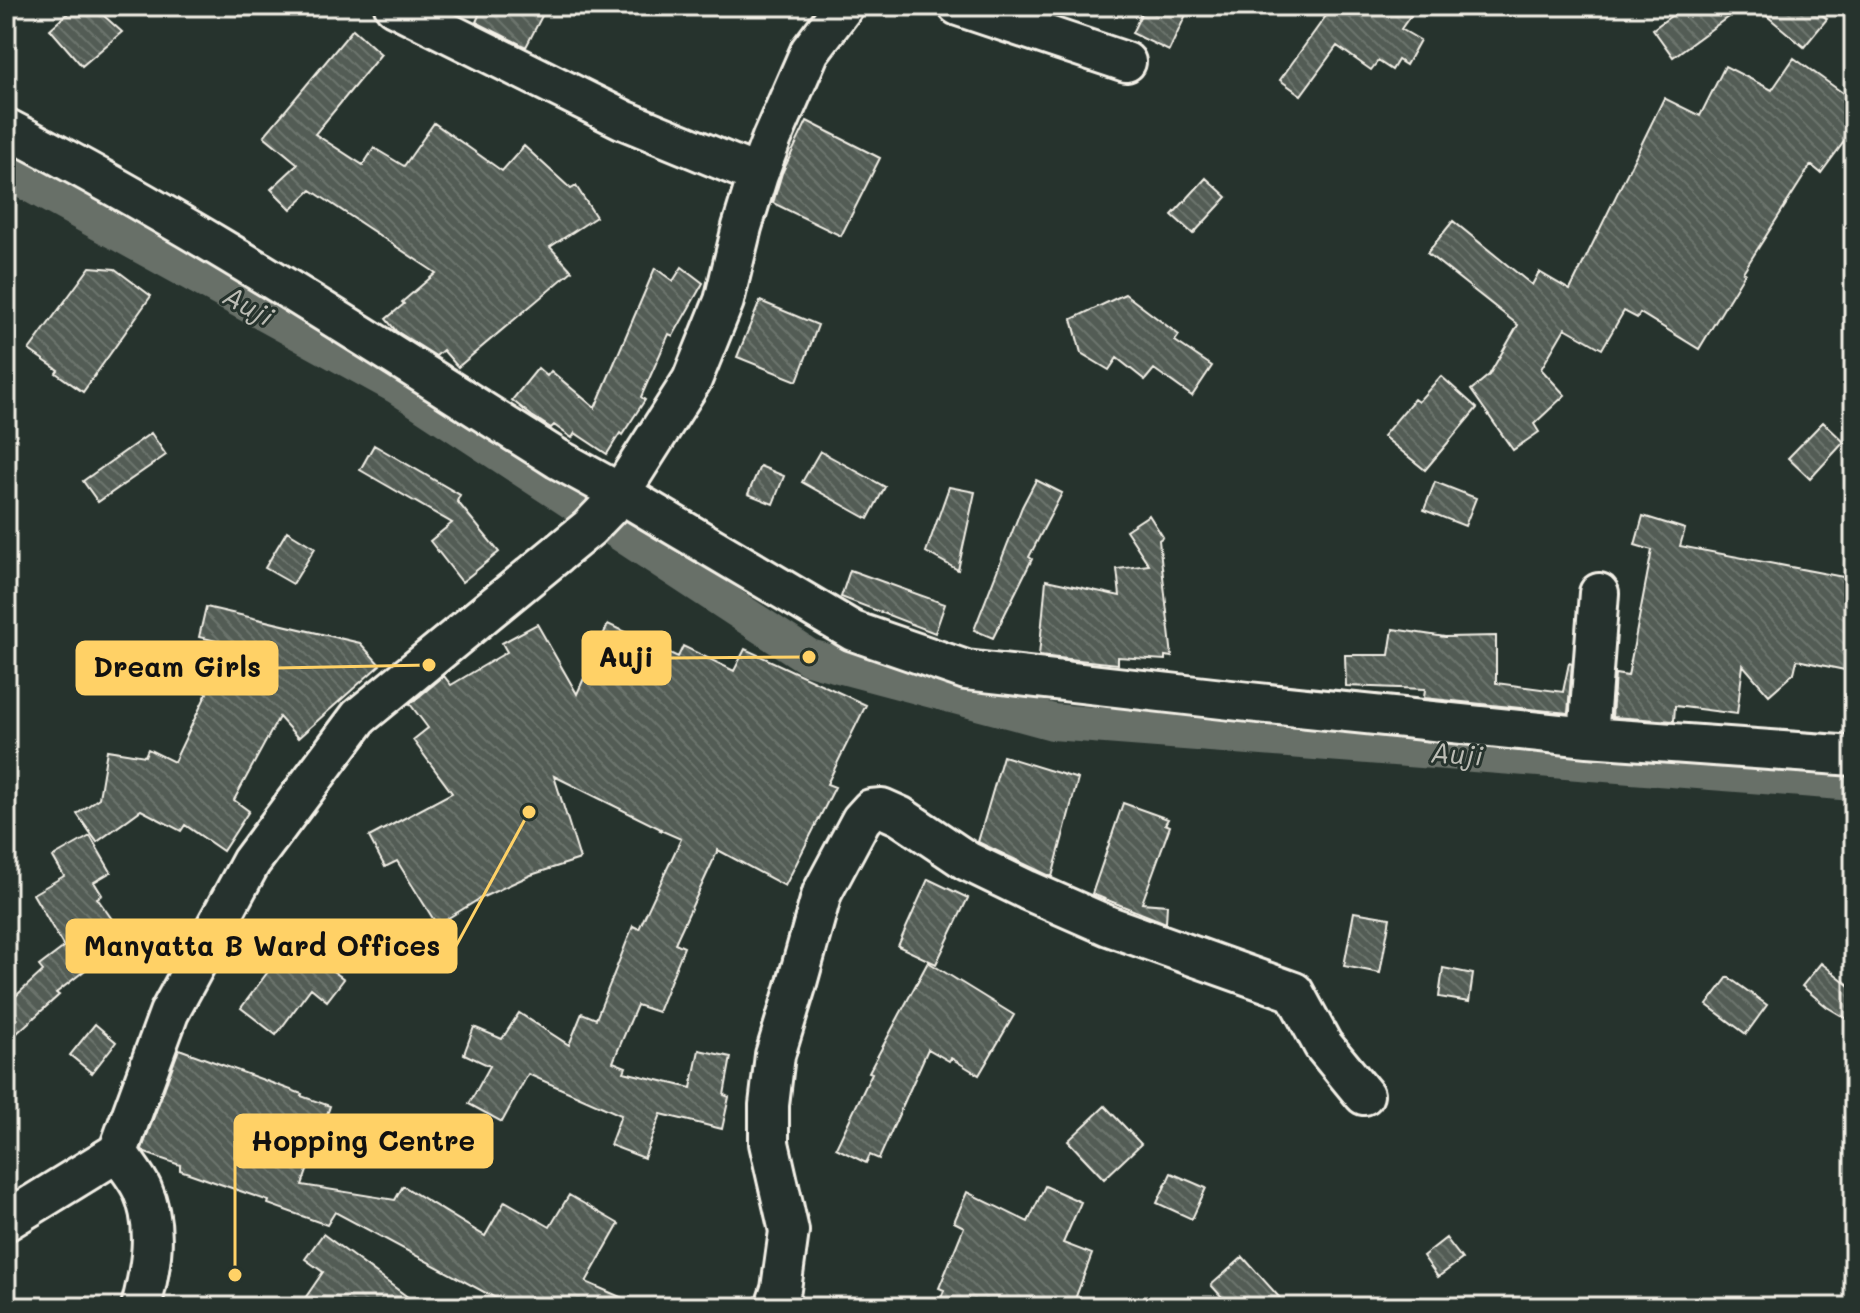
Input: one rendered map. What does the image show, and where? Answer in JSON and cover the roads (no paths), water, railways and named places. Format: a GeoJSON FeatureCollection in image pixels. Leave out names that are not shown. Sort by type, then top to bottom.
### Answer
{"type":"FeatureCollection","features":[{"type":"Feature","properties":{"kind":"street"},"geometry":{"type":"LineString","coordinates":[[394,6],[624,120],[758,175]]}},
{"type":"Feature","properties":{"kind":"street"},"geometry":{"type":"LineString","coordinates":[[6,1221],[118,1152],[169,1013],[251,862],[359,717],[589,528],[618,497],[692,380],[724,301],[758,175],[810,51],[844,6]]}},
{"type":"Feature","properties":{"kind":"street"},"geometry":{"type":"LineString","coordinates":[[958,6],[1126,62]]}},
{"type":"Feature","properties":{"kind":"street"},"geometry":{"type":"LineString","coordinates":[[6,128],[196,232],[618,497],[853,631],[966,670],[1588,737],[1854,756]]}},
{"type":"Feature","properties":{"kind":"street"},"geometry":{"type":"LineString","coordinates":[[1588,737],[1599,593]]}},
{"type":"Feature","properties":{"kind":"street"},"geometry":{"type":"LineString","coordinates":[[775,1307],[781,1289],[789,1231],[769,1143],[769,1105],[775,1055],[822,893],[861,820],[871,809],[882,808],[900,816],[967,861],[1109,926],[1294,992],[1323,1045],[1364,1095]]}},
{"type":"Feature","properties":{"kind":"street"},"geometry":{"type":"LineString","coordinates":[[118,1152],[142,1189],[152,1225],[151,1268],[141,1307]]}},
{"type":"Feature","properties":{"kind":"waterway","name":"Auji"},"geometry":{"type":"LineString","coordinates":[[6,171],[397,386],[809,657],[1053,722],[1854,783]]}},
{"type":"Feature","properties":{"kind":"place","name":"Auji"},"geometry":{"type":"Point","coordinates":[809,657]}},
{"type":"Feature","properties":{"kind":"place","name":"Dream Girls"},"geometry":{"type":"Point","coordinates":[429,665]}},
{"type":"Feature","properties":{"kind":"place","name":"Manyatta B Ward Offices"},"geometry":{"type":"Point","coordinates":[529,812]}},
{"type":"Feature","properties":{"kind":"place","name":"Hopping Centre"},"geometry":{"type":"Point","coordinates":[235,1275]}}]}
